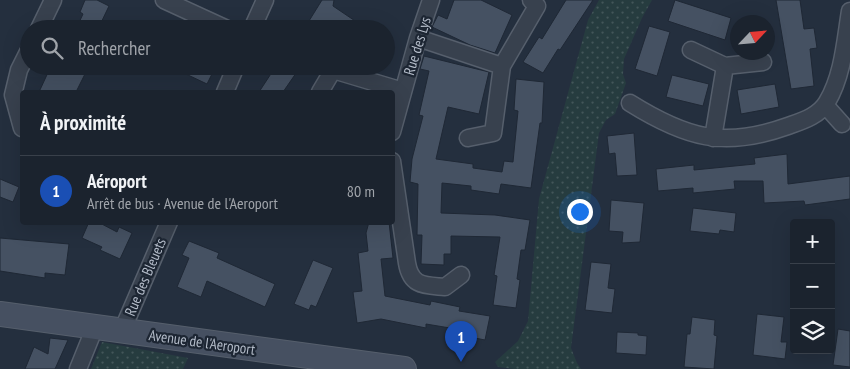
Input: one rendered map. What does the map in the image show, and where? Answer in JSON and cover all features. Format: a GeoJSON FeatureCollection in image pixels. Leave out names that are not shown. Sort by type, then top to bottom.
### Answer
{"type":"FeatureCollection","features":[{"type":"Feature","properties":{"kind":"street"},"geometry":{"type":"LineString","coordinates":[[43,20],[53,0]]}},
{"type":"Feature","properties":{"kind":"street"},"geometry":{"type":"LineString","coordinates":[[164,0],[208,20]]}},
{"type":"Feature","properties":{"kind":"street"},"geometry":{"type":"LineString","coordinates":[[256,20],[265,0]]}},
{"type":"Feature","properties":{"kind":"street","name":"Rue des Lys"},"geometry":{"type":"LineString","coordinates":[[395,121],[418,38],[431,0]]}},
{"type":"Feature","properties":{"kind":"street"},"geometry":{"type":"LineString","coordinates":[[468,138],[493,133],[502,66],[537,6],[531,0]]}},
{"type":"Feature","properties":{"kind":"street"},"geometry":{"type":"LineString","coordinates":[[630,103],[658,120],[691,133],[713,138],[748,137],[770,132],[814,116],[825,105],[836,84],[850,11]]}},
{"type":"Feature","properties":{"kind":"street"},"geometry":{"type":"LineString","coordinates":[[418,38],[502,66]]}},
{"type":"Feature","properties":{"kind":"street"},"geometry":{"type":"LineString","coordinates":[[691,50],[725,66],[764,62]]}},
{"type":"Feature","properties":{"kind":"street"},"geometry":{"type":"LineString","coordinates":[[713,138],[725,66]]}},
{"type":"Feature","properties":{"kind":"street"},"geometry":{"type":"LineString","coordinates":[[20,68],[13,95],[20,121]]}},
{"type":"Feature","properties":{"kind":"street"},"geometry":{"type":"LineString","coordinates":[[226,90],[232,75]]}},
{"type":"Feature","properties":{"kind":"street","name":"Rue des Lys"},"geometry":{"type":"LineString","coordinates":[[321,90],[330,75]]}},
{"type":"Feature","properties":{"kind":"street","name":"Rue des Lys"},"geometry":{"type":"LineString","coordinates":[[350,75],[403,91]]}},
{"type":"Feature","properties":{"kind":"street"},"geometry":{"type":"LineString","coordinates":[[825,105],[842,124]]}},
{"type":"Feature","properties":{"kind":"street"},"geometry":{"type":"LineString","coordinates":[[395,181],[407,263],[411,277],[422,285],[445,287],[461,275]]}},
{"type":"Feature","properties":{"kind":"street","name":"Rue des Bleuets"},"geometry":{"type":"LineString","coordinates":[[122,331],[168,225]]}},
{"type":"Feature","properties":{"kind":"street","name":"Avenue de l'Aeroport"},"geometry":{"type":"LineString","coordinates":[[0,314],[404,369]]}},
{"type":"Feature","properties":{"kind":"street"},"geometry":{"type":"LineString","coordinates":[[78,369],[94,327]]}},
{"type":"Feature","properties":{"kind":"green space"},"geometry":{"type":"Polygon","coordinates":[[[599,0],[652,0],[624,59],[623,74],[626,83],[615,114],[606,120],[599,133],[571,348],[581,369],[515,369],[498,367],[495,362],[518,341],[528,321],[539,199],[588,20],[599,0]]]}},
{"type":"Feature","properties":{"kind":"green space"},"geometry":{"type":"Polygon","coordinates":[[[102,342],[188,358],[183,369],[91,369],[102,342]]]}},
{"type":"Feature","properties":{"kind":"building"},"geometry":{"type":"Polygon","coordinates":[[[85,0],[97,0],[109,6],[102,20],[80,20],[83,14],[80,12],[85,0]]]}},
{"type":"Feature","properties":{"kind":"building"},"geometry":{"type":"Polygon","coordinates":[[[322,0],[334,0],[333,6],[354,20],[310,20],[322,0]]]}},
{"type":"Feature","properties":{"kind":"building"},"geometry":{"type":"Polygon","coordinates":[[[454,0],[481,0],[512,15],[495,53],[470,45],[432,27],[438,15],[447,19],[454,0]]]}},
{"type":"Feature","properties":{"kind":"building"},"geometry":{"type":"Polygon","coordinates":[[[566,0],[593,0],[543,73],[523,62],[539,37],[542,39],[566,0]]]}},
{"type":"Feature","properties":{"kind":"building"},"geometry":{"type":"Polygon","coordinates":[[[675,0],[730,18],[725,40],[668,21],[675,0]]]}},
{"type":"Feature","properties":{"kind":"building"},"geometry":{"type":"Polygon","coordinates":[[[776,0],[800,0],[804,29],[814,28],[817,48],[810,49],[814,86],[791,89],[776,0]]]}},
{"type":"Feature","properties":{"kind":"building"},"geometry":{"type":"Polygon","coordinates":[[[649,26],[670,32],[657,76],[635,69],[649,26]]]}},
{"type":"Feature","properties":{"kind":"building"},"geometry":{"type":"Polygon","coordinates":[[[424,56],[489,72],[479,114],[448,107],[436,159],[473,164],[473,168],[502,172],[504,161],[513,162],[518,111],[514,110],[516,79],[544,82],[542,123],[540,123],[531,188],[501,184],[499,194],[471,190],[471,186],[442,183],[441,213],[495,215],[530,220],[525,250],[521,250],[517,279],[520,280],[516,308],[493,305],[497,276],[494,275],[500,237],[451,236],[451,254],[444,254],[444,265],[421,264],[422,235],[417,235],[418,184],[410,182],[412,159],[423,116],[419,115],[429,71],[420,69],[424,56]]]}},
{"type":"Feature","properties":{"kind":"building"},"geometry":{"type":"Polygon","coordinates":[[[47,75],[84,75],[77,90],[40,90],[47,75]]]}},
{"type":"Feature","properties":{"kind":"building"},"geometry":{"type":"Polygon","coordinates":[[[188,75],[212,75],[207,84],[188,75]]]}},
{"type":"Feature","properties":{"kind":"building"},"geometry":{"type":"Polygon","coordinates":[[[270,75],[295,75],[284,90],[260,90],[270,75]]]}},
{"type":"Feature","properties":{"kind":"building"},"geometry":{"type":"Polygon","coordinates":[[[672,75],[709,84],[703,106],[666,97],[672,75]]]}},
{"type":"Feature","properties":{"kind":"building"},"geometry":{"type":"Polygon","coordinates":[[[775,84],[779,107],[741,114],[737,90],[775,84]]]}},
{"type":"Feature","properties":{"kind":"building"},"geometry":{"type":"Polygon","coordinates":[[[634,133],[637,175],[617,176],[615,153],[609,154],[607,136],[634,133]]]}},
{"type":"Feature","properties":{"kind":"building"},"geometry":{"type":"Polygon","coordinates":[[[787,154],[788,184],[850,176],[850,199],[805,205],[804,201],[764,203],[763,181],[734,181],[735,189],[693,193],[693,188],[658,191],[656,169],[694,165],[694,170],[755,164],[754,158],[787,154]]]}},
{"type":"Feature","properties":{"kind":"building"},"geometry":{"type":"Polygon","coordinates":[[[0,179],[19,187],[13,202],[0,197],[0,179]]]}},
{"type":"Feature","properties":{"kind":"building"},"geometry":{"type":"Polygon","coordinates":[[[611,200],[644,203],[640,242],[622,243],[623,232],[609,231],[611,200]]]}},
{"type":"Feature","properties":{"kind":"building"},"geometry":{"type":"Polygon","coordinates":[[[693,208],[736,213],[734,232],[720,230],[719,234],[690,231],[693,208]]]}},
{"type":"Feature","properties":{"kind":"building"},"geometry":{"type":"Polygon","coordinates":[[[88,225],[104,225],[117,232],[119,227],[132,233],[120,259],[100,250],[102,247],[82,238],[88,225]]]}},
{"type":"Feature","properties":{"kind":"building"},"geometry":{"type":"Polygon","coordinates":[[[368,225],[389,225],[393,258],[381,259],[385,296],[430,305],[431,301],[460,307],[459,311],[490,316],[485,340],[455,334],[456,329],[426,324],[426,328],[381,319],[357,323],[353,292],[362,291],[358,253],[368,251],[366,233],[368,225]]]}},
{"type":"Feature","properties":{"kind":"building"},"geometry":{"type":"Polygon","coordinates":[[[0,238],[69,244],[65,275],[45,273],[45,278],[0,271],[0,238]]]}},
{"type":"Feature","properties":{"kind":"building"},"geometry":{"type":"Polygon","coordinates":[[[189,241],[219,253],[217,258],[275,284],[265,307],[207,281],[201,297],[177,287],[189,258],[182,255],[189,241]]]}},
{"type":"Feature","properties":{"kind":"building"},"geometry":{"type":"Polygon","coordinates":[[[313,260],[333,268],[316,307],[311,305],[309,310],[294,304],[313,260]]]}},
{"type":"Feature","properties":{"kind":"building"},"geometry":{"type":"Polygon","coordinates":[[[591,262],[611,264],[608,288],[615,289],[612,313],[585,310],[591,262]]]}},
{"type":"Feature","properties":{"kind":"building"},"geometry":{"type":"Polygon","coordinates":[[[757,314],[784,317],[781,342],[787,342],[785,359],[753,355],[757,314]]]}},
{"type":"Feature","properties":{"kind":"building"},"geometry":{"type":"Polygon","coordinates":[[[692,317],[715,320],[714,335],[717,336],[714,369],[684,367],[687,334],[690,334],[692,317]]]}},
{"type":"Feature","properties":{"kind":"building"},"geometry":{"type":"Polygon","coordinates":[[[838,329],[850,331],[850,367],[833,365],[838,329]]]}},
{"type":"Feature","properties":{"kind":"building"},"geometry":{"type":"Polygon","coordinates":[[[617,332],[638,333],[638,335],[647,336],[646,355],[616,353],[617,332]]]}},
{"type":"Feature","properties":{"kind":"building"},"geometry":{"type":"Polygon","coordinates":[[[50,338],[68,340],[55,369],[25,369],[34,347],[48,354],[50,338]]]}},
{"type":"Feature","properties":{"kind":"place","name":"Aéroport"},"geometry":{"type":"Point","coordinates":[461,362]}}]}
